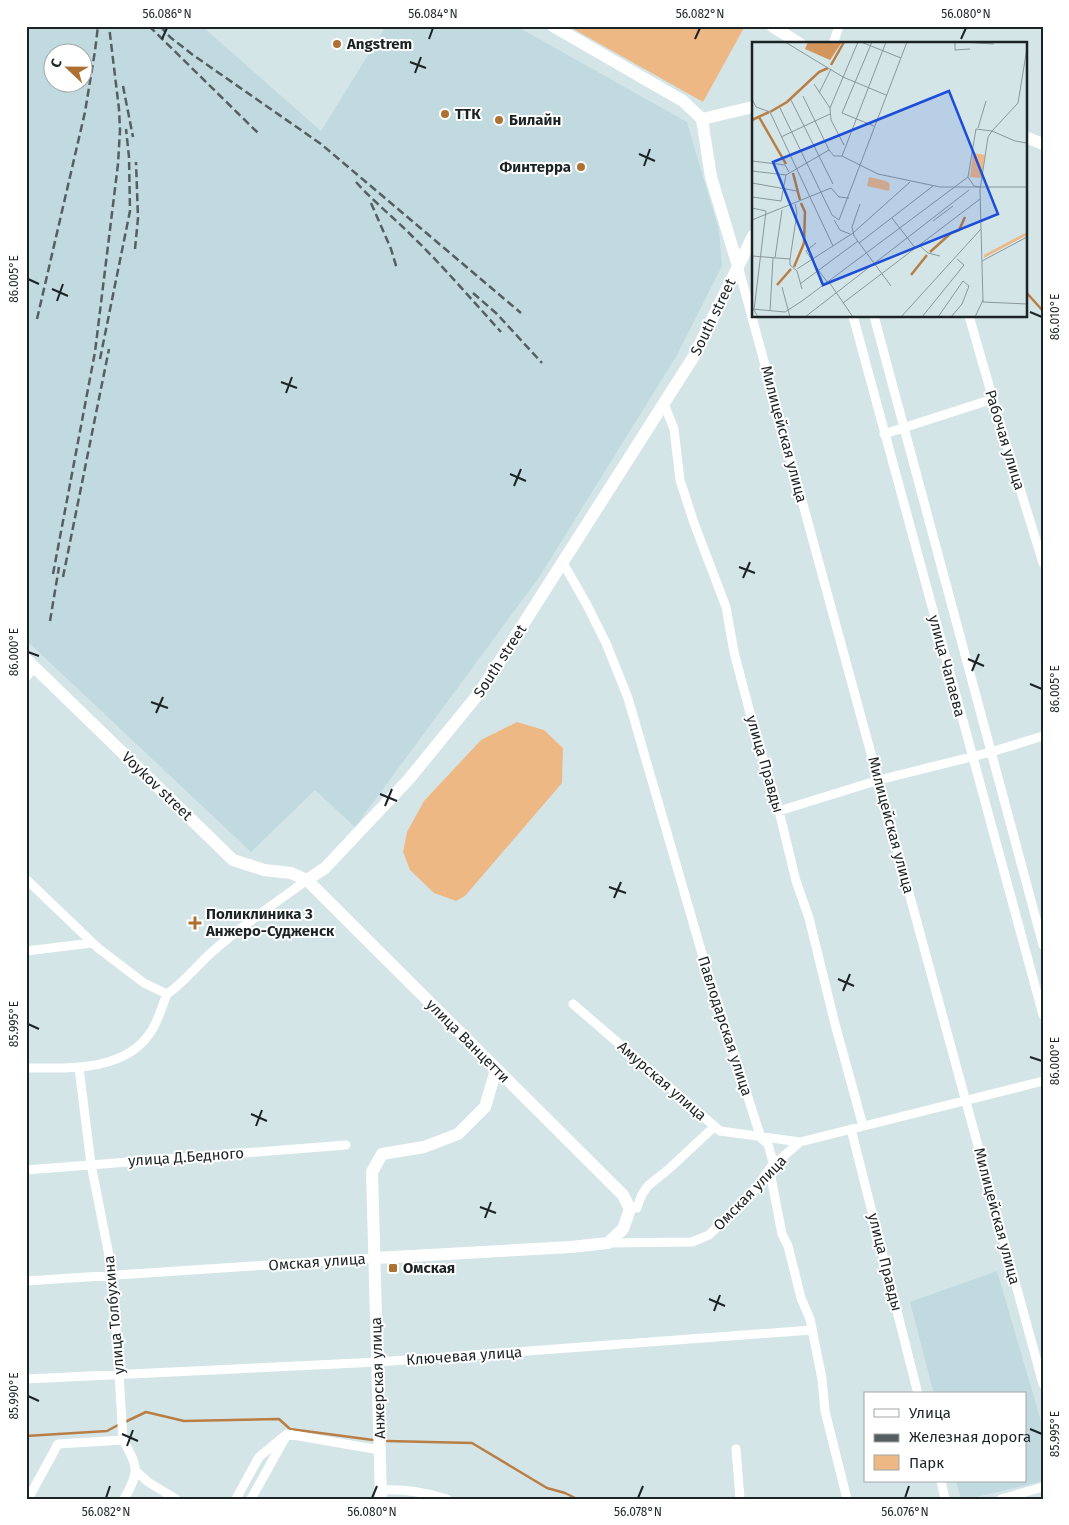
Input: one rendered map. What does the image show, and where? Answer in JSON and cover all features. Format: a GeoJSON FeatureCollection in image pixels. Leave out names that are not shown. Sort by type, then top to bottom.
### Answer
{"type":"FeatureCollection","features":[{"type":"Feature","properties":{"kind":"street"},"geometry":{"type":"LineString","coordinates":[[553,26],[683,101],[702,119],[711,177],[738,266]]}},
{"type":"Feature","properties":{"kind":"street"},"geometry":{"type":"LineString","coordinates":[[772,26],[797,42]]}},
{"type":"Feature","properties":{"kind":"street"},"geometry":{"type":"LineString","coordinates":[[835,42],[839,26]]}},
{"type":"Feature","properties":{"kind":"street"},"geometry":{"type":"LineString","coordinates":[[702,119],[752,107]]}},
{"type":"Feature","properties":{"kind":"street"},"geometry":{"type":"LineString","coordinates":[[1026,137],[1043,144]]}},
{"type":"Feature","properties":{"kind":"street","name":"South street"},"geometry":{"type":"LineString","coordinates":[[167,994],[178,987],[211,952],[238,930],[325,868],[409,779],[480,692],[694,356],[752,238]]}},
{"type":"Feature","properties":{"kind":"street","name":"Милицейская улица"},"geometry":{"type":"LineString","coordinates":[[738,266],[752,317]]}},
{"type":"Feature","properties":{"kind":"street","name":"Милицейская улица"},"geometry":{"type":"LineString","coordinates":[[752,318],[1043,1384]]}},
{"type":"Feature","properties":{"kind":"street","name":"улица Чапаева"},"geometry":{"type":"LineString","coordinates":[[853,318],[1043,1015]]}},
{"type":"Feature","properties":{"kind":"street","name":"улица Чапаева"},"geometry":{"type":"LineString","coordinates":[[875,318],[1043,946]]}},
{"type":"Feature","properties":{"kind":"street","name":"Рабочая улица"},"geometry":{"type":"LineString","coordinates":[[970,318],[992,399],[1043,563]]}},
{"type":"Feature","properties":{"kind":"street"},"geometry":{"type":"LineString","coordinates":[[884,434],[992,399]]}},
{"type":"Feature","properties":{"kind":"street","name":"улица Правды"},"geometry":{"type":"LineString","coordinates":[[664,404],[674,429],[680,480],[694,523],[726,606],[742,680],[779,811],[796,881],[809,918],[862,1126]]}},
{"type":"Feature","properties":{"kind":"street","name":"Павлодарская улица"},"geometry":{"type":"LineString","coordinates":[[563,563],[588,605],[606,642],[628,698],[703,957],[761,1138],[768,1144],[773,1162],[770,1172],[782,1234],[788,1246],[801,1298],[810,1319],[822,1378],[825,1411],[847,1499]]}},
{"type":"Feature","properties":{"kind":"street"},"geometry":{"type":"LineString","coordinates":[[26,677],[31,663]]}},
{"type":"Feature","properties":{"kind":"street","name":"Voykov street"},"geometry":{"type":"LineString","coordinates":[[31,663],[233,860],[264,870],[291,873],[307,880]]}},
{"type":"Feature","properties":{"kind":"street"},"geometry":{"type":"LineString","coordinates":[[779,811],[879,780],[991,752],[1043,736]]}},
{"type":"Feature","properties":{"kind":"street"},"geometry":{"type":"LineString","coordinates":[[26,879],[92,942],[144,982],[167,994],[152,1032],[137,1049],[110,1061],[79,1068],[26,1068]]}},
{"type":"Feature","properties":{"kind":"street","name":"улица Ванцетти"},"geometry":{"type":"LineString","coordinates":[[307,880],[632,1205]]}},
{"type":"Feature","properties":{"kind":"street"},"geometry":{"type":"LineString","coordinates":[[26,951],[92,942]]}},
{"type":"Feature","properties":{"kind":"street","name":"Амурская улица"},"geometry":{"type":"LineString","coordinates":[[573,1004],[720,1131],[800,1142]]}},
{"type":"Feature","properties":{"kind":"street","name":"улица Толбухина"},"geometry":{"type":"LineString","coordinates":[[79,1068],[91,1164],[113,1276],[123,1440],[132,1456],[136,1471]]}},
{"type":"Feature","properties":{"kind":"street","name":"Анжерская улица"},"geometry":{"type":"LineString","coordinates":[[381,1494],[372,1172],[382,1154],[424,1147],[458,1134],[485,1108],[496,1070]]}},
{"type":"Feature","properties":{"kind":"street"},"geometry":{"type":"LineString","coordinates":[[800,1142],[1043,1081]]}},
{"type":"Feature","properties":{"kind":"street"},"geometry":{"type":"LineString","coordinates":[[608,1243],[623,1229],[632,1205],[653,1180],[669,1169],[715,1126]]}},
{"type":"Feature","properties":{"kind":"street","name":"улица Правды"},"geometry":{"type":"LineString","coordinates":[[851,1129],[917,1392]]}},
{"type":"Feature","properties":{"kind":"street","name":"Омская улица"},"geometry":{"type":"LineString","coordinates":[[26,1281],[608,1243],[692,1242],[709,1235],[752,1193],[772,1167],[800,1142]]}},
{"type":"Feature","properties":{"kind":"street","name":"улица Д.Бедного"},"geometry":{"type":"LineString","coordinates":[[26,1170],[346,1146]]}},
{"type":"Feature","properties":{"kind":"street","name":"Ключевая улица"},"geometry":{"type":"LineString","coordinates":[[26,1379],[378,1362],[812,1330]]}},
{"type":"Feature","properties":{"kind":"street"},"geometry":{"type":"LineString","coordinates":[[287,1434],[380,1450]]}},
{"type":"Feature","properties":{"kind":"street"},"geometry":{"type":"LineString","coordinates":[[236,1499],[260,1457],[287,1434]]}},
{"type":"Feature","properties":{"kind":"street"},"geometry":{"type":"LineString","coordinates":[[251,1499],[287,1434]]}},
{"type":"Feature","properties":{"kind":"street"},"geometry":{"type":"LineString","coordinates":[[28,1499],[58,1444],[123,1440]]}},
{"type":"Feature","properties":{"kind":"street"},"geometry":{"type":"LineString","coordinates":[[736,1449],[740,1499]]}},
{"type":"Feature","properties":{"kind":"street"},"geometry":{"type":"LineString","coordinates":[[124,1499],[136,1471],[148,1482],[176,1499]]}},
{"type":"Feature","properties":{"kind":"street"},"geometry":{"type":"LineString","coordinates":[[941,1482],[945,1499]]}},
{"type":"Feature","properties":{"kind":"street"},"geometry":{"type":"LineString","coordinates":[[1001,1499],[1043,1488]]}},
{"type":"Feature","properties":{"kind":"street"},"geometry":{"type":"LineString","coordinates":[[381,1494],[407,1489],[447,1499]]}},
{"type":"Feature","properties":{"kind":"shaded area"},"geometry":{"type":"Polygon","coordinates":[[[26,26],[202,26],[321,131],[386,26],[516,26],[687,122],[719,231],[722,266],[677,355],[540,576],[355,827],[315,790],[251,852],[26,640],[26,26]]]}},
{"type":"Feature","properties":{"kind":"shaded area"},"geometry":{"type":"Polygon","coordinates":[[[997,1271],[1043,1428],[1043,1481],[968,1499],[961,1499],[956,1482],[1026,1482],[1026,1392],[933,1392],[910,1302],[997,1271]]]}},
{"type":"Feature","properties":{"kind":"green space"},"geometry":{"type":"Polygon","coordinates":[[[568,26],[745,26],[703,102],[568,26]]]}},
{"type":"Feature","properties":{"kind":"green space"},"geometry":{"type":"Polygon","coordinates":[[[517,722],[544,730],[563,748],[562,783],[465,896],[456,901],[434,893],[410,870],[403,852],[407,832],[424,801],[481,740],[517,722]]]}},
{"type":"Feature","properties":{"kind":"waterway"},"geometry":{"type":"LineString","coordinates":[[1026,292],[1043,311]]}},
{"type":"Feature","properties":{"kind":"waterway"},"geometry":{"type":"LineString","coordinates":[[125,1422],[146,1412],[184,1421],[279,1419],[290,1429],[373,1440]]}},
{"type":"Feature","properties":{"kind":"waterway"},"geometry":{"type":"LineString","coordinates":[[26,1436],[107,1431],[120,1424]]}},
{"type":"Feature","properties":{"kind":"waterway"},"geometry":{"type":"LineString","coordinates":[[387,1441],[472,1443],[547,1488],[565,1493],[577,1499]]}},
{"type":"Feature","properties":{"kind":"railway"},"geometry":{"type":"LineString","coordinates":[[37,319],[85,112],[98,26]]}},
{"type":"Feature","properties":{"kind":"railway"},"geometry":{"type":"LineString","coordinates":[[53,574],[95,352],[118,164],[119,109],[109,26]]}},
{"type":"Feature","properties":{"kind":"railway"},"geometry":{"type":"LineString","coordinates":[[149,26],[258,133]]}},
{"type":"Feature","properties":{"kind":"railway"},"geometry":{"type":"LineString","coordinates":[[160,26],[170,37],[193,55],[321,144],[521,313]]}},
{"type":"Feature","properties":{"kind":"railway"},"geometry":{"type":"LineString","coordinates":[[123,86],[133,137]]}},
{"type":"Feature","properties":{"kind":"railway"},"geometry":{"type":"LineString","coordinates":[[100,359],[130,211],[129,157],[126,129]]}},
{"type":"Feature","properties":{"kind":"railway"},"geometry":{"type":"LineString","coordinates":[[135,249],[138,218],[136,162]]}},
{"type":"Feature","properties":{"kind":"railway"},"geometry":{"type":"LineString","coordinates":[[356,182],[434,259],[501,332]]}},
{"type":"Feature","properties":{"kind":"railway"},"geometry":{"type":"LineString","coordinates":[[371,203],[391,249],[397,269]]}},
{"type":"Feature","properties":{"kind":"railway"},"geometry":{"type":"LineString","coordinates":[[473,293],[497,314],[542,363]]}},
{"type":"Feature","properties":{"kind":"railway"},"geometry":{"type":"LineString","coordinates":[[63,577],[109,349]]}},
{"type":"Feature","properties":{"kind":"railway"},"geometry":{"type":"LineString","coordinates":[[50,621],[59,567]]}},
{"type":"Feature","properties":{"kind":"place","name":"Angstrem"},"geometry":{"type":"Point","coordinates":[337,44]}},
{"type":"Feature","properties":{"kind":"place","name":"ТТК"},"geometry":{"type":"Point","coordinates":[445,114]}},
{"type":"Feature","properties":{"kind":"place","name":"Билайн"},"geometry":{"type":"Point","coordinates":[499,120]}},
{"type":"Feature","properties":{"kind":"place","name":"Финтерра"},"geometry":{"type":"Point","coordinates":[581,167]}},
{"type":"Feature","properties":{"kind":"place","name":"Поликлиника 3 Анжеро-Судженск"},"geometry":{"type":"Point","coordinates":[195,923]}},
{"type":"Feature","properties":{"kind":"place","name":"Омская"},"geometry":{"type":"Point","coordinates":[393,1268]}}]}
